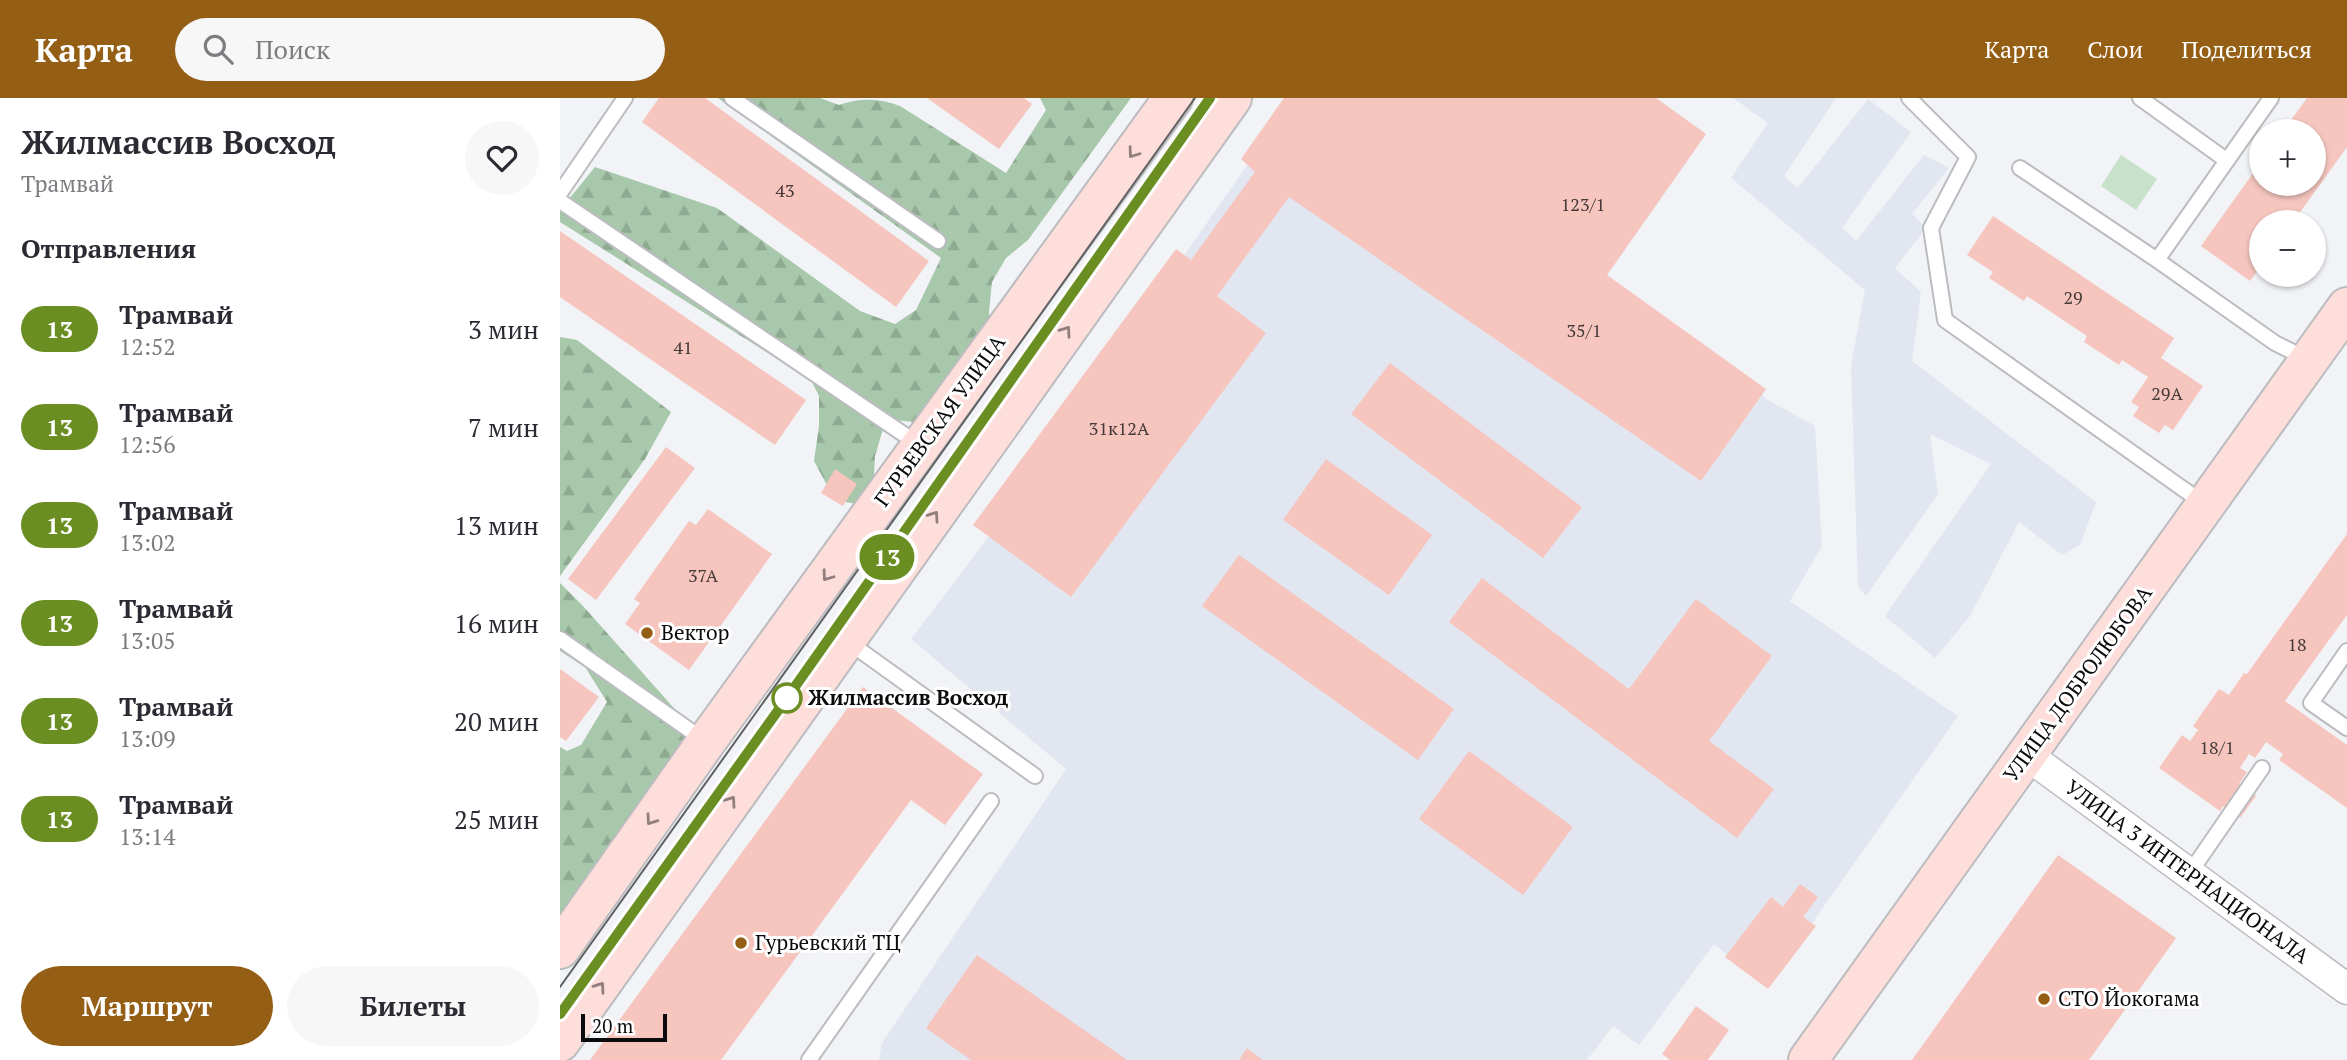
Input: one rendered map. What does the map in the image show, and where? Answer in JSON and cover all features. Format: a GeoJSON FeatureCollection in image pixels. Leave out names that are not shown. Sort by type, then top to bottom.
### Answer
{"type":"FeatureCollection","features":[{"type":"Feature","properties":{"kind":"street","name":"ГУРЬЕВСКАЯ УЛИЦА"},"geometry":{"type":"LineString","coordinates":[[560,950],[706,742],[1173,98]]}},
{"type":"Feature","properties":{"kind":"street"},"geometry":{"type":"LineString","coordinates":[[560,1042],[1232,98]]}},
{"type":"Feature","properties":{"kind":"street","name":"УЛИЦА ДОБРОЛЮБОВА"},"geometry":{"type":"LineString","coordinates":[[1808,1060],[2347,307]]}},
{"type":"Feature","properties":{"kind":"street","name":"УЛИЦА 3 ИНТЕРНАЦИОНАЛА"},"geometry":{"type":"LineString","coordinates":[[2027,755],[2347,989]]}},
{"type":"Feature","properties":{"kind":"lane"},"geometry":{"type":"LineString","coordinates":[[560,193],[625,98]]}},
{"type":"Feature","properties":{"kind":"lane"},"geometry":{"type":"LineString","coordinates":[[732,98],[938,241]]}},
{"type":"Feature","properties":{"kind":"lane"},"geometry":{"type":"LineString","coordinates":[[1909,98],[1968,157],[1931,229],[1945,320],[2205,505]]}},
{"type":"Feature","properties":{"kind":"lane"},"geometry":{"type":"LineString","coordinates":[[2140,98],[2226,160]]}},
{"type":"Feature","properties":{"kind":"lane"},"geometry":{"type":"LineString","coordinates":[[2157,260],[2272,98]]}},
{"type":"Feature","properties":{"kind":"lane"},"geometry":{"type":"LineString","coordinates":[[2020,168],[2276,343],[2309,360]]}},
{"type":"Feature","properties":{"kind":"lane"},"geometry":{"type":"LineString","coordinates":[[560,201],[922,446]]}},
{"type":"Feature","properties":{"kind":"lane"},"geometry":{"type":"LineString","coordinates":[[560,639],[706,742]]}},
{"type":"Feature","properties":{"kind":"lane"},"geometry":{"type":"LineString","coordinates":[[846,640],[1035,776]]}},
{"type":"Feature","properties":{"kind":"lane"},"geometry":{"type":"LineString","coordinates":[[2347,651],[2311,703],[2347,728]]}},
{"type":"Feature","properties":{"kind":"lane"},"geometry":{"type":"LineString","coordinates":[[2189,874],[2262,768]]}},
{"type":"Feature","properties":{"kind":"lane"},"geometry":{"type":"LineString","coordinates":[[809,1060],[990,801]]}},
{"type":"Feature","properties":{"kind":"shaded area"},"geometry":{"type":"Polygon","coordinates":[[[1294,98],[1656,98],[1706,134],[1603,281],[1768,400],[1815,426],[1822,546],[1790,601],[1958,716],[1767,987],[1714,944],[1639,1045],[1613,1026],[1587,1060],[879,1060],[882,1043],[1066,769],[911,639],[978,551],[1294,98]]]}},
{"type":"Feature","properties":{"kind":"shaded area"},"geometry":{"type":"Polygon","coordinates":[[[1733,98],[1836,98],[1784,176],[1798,188],[1868,99],[1911,132],[1842,228],[1856,241],[1924,155],[1949,168],[1912,214],[1926,228],[1895,268],[1921,292],[1912,361],[2096,502],[2080,545],[2062,555],[2019,522],[1970,616],[1935,658],[1885,616],[1991,464],[1930,434],[1938,494],[1866,596],[1858,587],[1851,366],[1865,290],[1731,178],[1768,123],[1733,98]]]}},
{"type":"Feature","properties":{"kind":"green space"},"geometry":{"type":"Polygon","coordinates":[[[718,98],[820,98],[839,105],[869,100],[892,103],[1006,173],[1046,110],[1040,98],[1131,98],[1028,240],[1006,258],[992,282],[990,336],[931,424],[886,419],[875,456],[873,494],[857,504],[835,500],[814,461],[819,426],[819,396],[811,380],[560,222],[560,210],[595,167],[717,208],[860,311],[895,324],[916,310],[941,258],[718,98]]]}},
{"type":"Feature","properties":{"kind":"green space"},"geometry":{"type":"Polygon","coordinates":[[[2121,155],[2157,179],[2136,210],[2101,186],[2121,155]]]}},
{"type":"Feature","properties":{"kind":"green space"},"geometry":{"type":"Polygon","coordinates":[[[560,337],[577,340],[671,412],[645,459],[560,576],[560,337]]]}},
{"type":"Feature","properties":{"kind":"green space"},"geometry":{"type":"Polygon","coordinates":[[[560,583],[681,716],[687,742],[560,919],[560,747],[567,751],[581,745],[607,702],[585,667],[560,651],[560,583]]]}},
{"type":"Feature","properties":{"kind":"building"},"geometry":{"type":"Polygon","coordinates":[[[659,98],[705,98],[929,261],[896,307],[642,122],[659,98]]]}},
{"type":"Feature","properties":{"kind":"building"},"geometry":{"type":"Polygon","coordinates":[[[927,98],[1024,98],[1032,104],[999,149],[927,98]]]}},
{"type":"Feature","properties":{"kind":"building"},"geometry":{"type":"Polygon","coordinates":[[[1284,98],[1656,98],[1706,134],[1607,275],[1766,389],[1701,481],[1289,197],[1217,296],[1266,333],[1071,597],[973,525],[1176,249],[1191,260],[1255,172],[1241,159],[1284,98]]]}},
{"type":"Feature","properties":{"kind":"building"},"geometry":{"type":"Polygon","coordinates":[[[2307,98],[2347,98],[2347,147],[2326,176],[2326,119],[2292,119],[2307,98]]]}},
{"type":"Feature","properties":{"kind":"building"},"geometry":{"type":"Polygon","coordinates":[[[2249,179],[2249,196],[2312,196],[2302,210],[2249,210],[2249,280],[2201,246],[2249,179]]]}},
{"type":"Feature","properties":{"kind":"building"},"geometry":{"type":"Polygon","coordinates":[[[1993,216],[2174,338],[2161,358],[2203,386],[2173,430],[2165,425],[2159,433],[2133,416],[2139,407],[2131,402],[2148,377],[2122,360],[2119,365],[2084,342],[2087,336],[2027,296],[2024,301],[1989,278],[1993,272],[1967,255],[1993,216]]]}},
{"type":"Feature","properties":{"kind":"building"},"geometry":{"type":"Polygon","coordinates":[[[560,231],[806,400],[775,445],[560,297],[560,231]]]}},
{"type":"Feature","properties":{"kind":"building"},"geometry":{"type":"Polygon","coordinates":[[[1390,363],[1582,507],[1543,558],[1351,414],[1390,363]]]}},
{"type":"Feature","properties":{"kind":"building"},"geometry":{"type":"Polygon","coordinates":[[[666,447],[695,468],[596,600],[568,579],[666,447]]]}},
{"type":"Feature","properties":{"kind":"building"},"geometry":{"type":"Polygon","coordinates":[[[1326,459],[1432,535],[1389,595],[1283,520],[1326,459]]]}},
{"type":"Feature","properties":{"kind":"building"},"geometry":{"type":"Polygon","coordinates":[[[835,469],[857,484],[843,506],[821,493],[835,469]]]}},
{"type":"Feature","properties":{"kind":"building"},"geometry":{"type":"Polygon","coordinates":[[[708,509],[772,554],[689,670],[625,624],[640,603],[634,599],[689,521],[696,525],[708,509]]]}},
{"type":"Feature","properties":{"kind":"building"},"geometry":{"type":"Polygon","coordinates":[[[2347,534],[2347,615],[2285,701],[2347,745],[2347,808],[2279,760],[2283,754],[2266,742],[2255,758],[2249,754],[2240,768],[2247,772],[2239,784],[2256,796],[2240,818],[2223,806],[2220,811],[2159,768],[2182,735],[2190,741],[2198,730],[2193,726],[2219,689],[2229,695],[2244,673],[2247,674],[2347,534]]]}},
{"type":"Feature","properties":{"kind":"building"},"geometry":{"type":"Polygon","coordinates":[[[1239,555],[1454,709],[1418,760],[1202,606],[1239,555]]]}},
{"type":"Feature","properties":{"kind":"building"},"geometry":{"type":"Polygon","coordinates":[[[1482,578],[1629,689],[1696,599],[1772,656],[1709,741],[1774,789],[1737,838],[1449,622],[1482,578]]]}},
{"type":"Feature","properties":{"kind":"building"},"geometry":{"type":"Polygon","coordinates":[[[560,669],[599,697],[566,741],[560,737],[560,669]]]}},
{"type":"Feature","properties":{"kind":"building","name":"Гурьевский ТЦ"},"geometry":{"type":"Polygon","coordinates":[[[863,687],[983,774],[945,825],[911,800],[721,1060],[590,1060],[863,687]]]}},
{"type":"Feature","properties":{"kind":"building"},"geometry":{"type":"Polygon","coordinates":[[[1469,751],[1573,827],[1523,895],[1419,819],[1469,751]]]}},
{"type":"Feature","properties":{"kind":"building","name":"СТО Йокогама"},"geometry":{"type":"Polygon","coordinates":[[[2058,855],[2176,938],[2089,1060],[1912,1060],[2058,855]]]}},
{"type":"Feature","properties":{"kind":"building"},"geometry":{"type":"Polygon","coordinates":[[[1800,884],[1818,897],[1803,917],[1816,926],[1768,989],[1725,957],[1771,897],[1783,907],[1800,884]]]}},
{"type":"Feature","properties":{"kind":"building"},"geometry":{"type":"Polygon","coordinates":[[[977,955],[1127,1060],[971,1060],[926,1028],[977,955]]]}},
{"type":"Feature","properties":{"kind":"building"},"geometry":{"type":"Polygon","coordinates":[[[1696,1006],[1729,1030],[1708,1060],[1670,1060],[1662,1054],[1696,1006]]]}},
{"type":"Feature","properties":{"kind":"building"},"geometry":{"type":"Polygon","coordinates":[[[1247,1048],[1263,1060],[1239,1060],[1247,1048]]]}},
{"type":"Feature","properties":{"kind":"tram line"},"geometry":{"type":"LineString","coordinates":[[560,987],[1195,98]]}},
{"type":"Feature","properties":{"kind":"tram line"},"geometry":{"type":"LineString","coordinates":[[560,1014],[787,698],[1210,98]]}},
{"type":"Feature","properties":{"kind":"tram line","name":"13"},"geometry":{"type":"LineString","coordinates":[[560,1014],[787,698],[1210,98]]}},
{"type":"Feature","properties":{"kind":"place","name":"Вектор"},"geometry":{"type":"Point","coordinates":[647,633]}},
{"type":"Feature","properties":{"kind":"place","name":"Жилмассив Восход"},"geometry":{"type":"Point","coordinates":[787,698]}},
{"type":"Feature","properties":{"kind":"place","name":"Гурьевский ТЦ"},"geometry":{"type":"Point","coordinates":[741,943]}},
{"type":"Feature","properties":{"kind":"place","name":"СТО Йокогама"},"geometry":{"type":"Point","coordinates":[2044,999]}}]}
